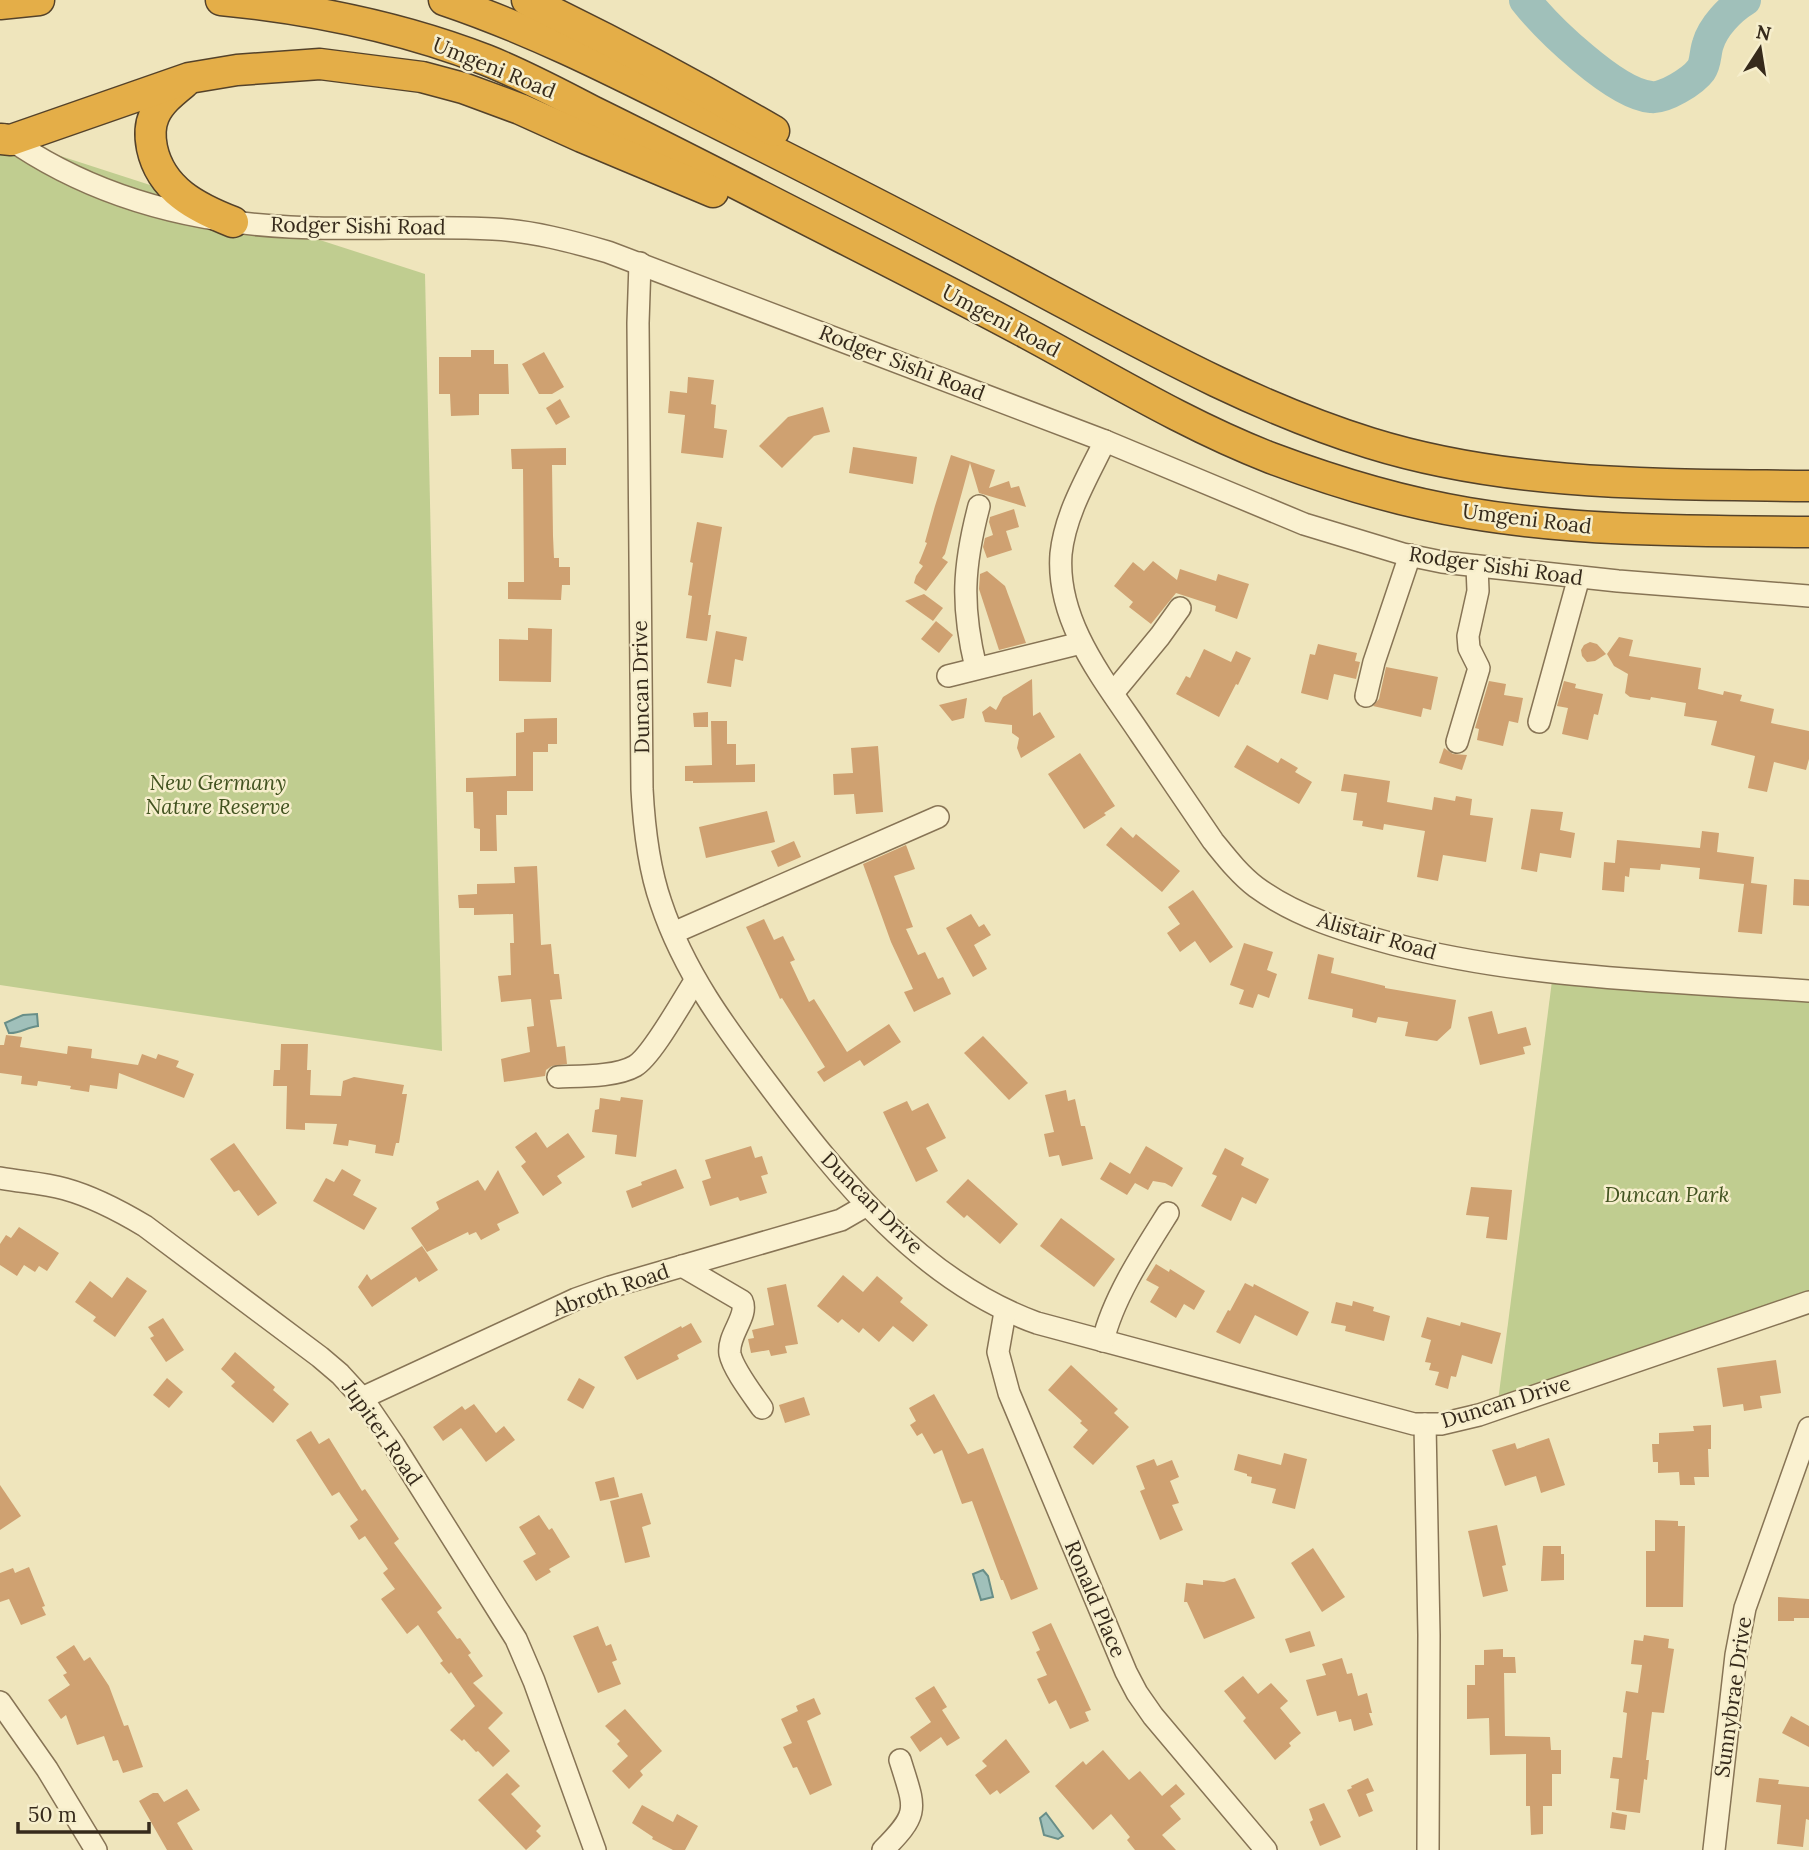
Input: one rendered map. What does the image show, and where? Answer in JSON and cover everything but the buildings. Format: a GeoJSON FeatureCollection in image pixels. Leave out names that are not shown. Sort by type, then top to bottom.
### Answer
{"type":"FeatureCollection","features":[{"type":"Feature","properties":{"kind":"highway"},"geometry":{"type":"LineString","coordinates":[[0,4],[39,0]]}},
{"type":"Feature","properties":{"kind":"highway","name":"Umgeni Road"},"geometry":{"type":"LineString","coordinates":[[221,0],[318,13],[385,28],[489,61],[645,137],[1026,333],[1126,388],[1267,457],[1372,492],[1466,513],[1583,527],[1809,532]]}},
{"type":"Feature","properties":{"kind":"highway","name":"Umgeni Road"},"geometry":{"type":"LineString","coordinates":[[444,0],[555,42],[906,218],[1135,341],[1246,395],[1307,421],[1370,443],[1430,459],[1541,477],[1596,482],[1809,486]]}},
{"type":"Feature","properties":{"kind":"highway"},"geometry":{"type":"LineString","coordinates":[[527,0],[690,82],[788,140],[906,218]]}},
{"type":"Feature","properties":{"kind":"highway"},"geometry":{"type":"LineString","coordinates":[[4,137],[189,78],[237,70],[320,64],[422,77],[463,88],[520,109],[703,187],[1026,333]]}},
{"type":"Feature","properties":{"kind":"highway"},"geometry":{"type":"LineString","coordinates":[[189,78],[162,104],[154,116],[151,130],[154,157],[162,176],[186,199],[204,211],[233,222]]}},
{"type":"Feature","properties":{"kind":"street","name":"Rodger Sishi Road"},"geometry":{"type":"LineString","coordinates":[[4,137],[63,170],[144,204],[184,214],[292,227],[495,229],[561,239],[640,263],[1105,440],[1304,524],[1410,555],[1477,566],[1579,577],[1809,596]]}},
{"type":"Feature","properties":{"kind":"street","name":"Duncan Drive"},"geometry":{"type":"LineString","coordinates":[[640,263],[638,323],[642,789],[646,837],[660,903],[695,981],[716,1015],[817,1149],[867,1205],[944,1274],[1004,1311],[1037,1323],[1399,1422],[1425,1424],[1459,1421],[1488,1412],[1809,1302]]}},
{"type":"Feature","properties":{"kind":"street","name":"Alistair Road"},"geometry":{"type":"LineString","coordinates":[[1105,440],[1070,516],[1061,573],[1067,606],[1082,643],[1112,693],[1229,862],[1255,886],[1324,924],[1417,950],[1506,968],[1809,991]]}},
{"type":"Feature","properties":{"kind":"street"},"geometry":{"type":"LineString","coordinates":[[976,668],[967,630],[964,594],[966,566],[979,506]]}},
{"type":"Feature","properties":{"kind":"street"},"geometry":{"type":"LineString","coordinates":[[1366,696],[1374,662],[1410,555]]}},
{"type":"Feature","properties":{"kind":"street"},"geometry":{"type":"LineString","coordinates":[[1457,742],[1479,668],[1469,648],[1468,636],[1478,591],[1477,566]]}},
{"type":"Feature","properties":{"kind":"street"},"geometry":{"type":"LineString","coordinates":[[1539,722],[1579,577]]}},
{"type":"Feature","properties":{"kind":"street"},"geometry":{"type":"LineString","coordinates":[[1112,693],[1180,608]]}},
{"type":"Feature","properties":{"kind":"street"},"geometry":{"type":"LineString","coordinates":[[948,676],[1082,643]]}},
{"type":"Feature","properties":{"kind":"street"},"geometry":{"type":"LineString","coordinates":[[673,933],[938,817]]}},
{"type":"Feature","properties":{"kind":"street"},"geometry":{"type":"LineString","coordinates":[[558,1077],[606,1074],[634,1067],[647,1055],[695,981]]}},
{"type":"Feature","properties":{"kind":"street","name":"Jupiter Road"},"geometry":{"type":"LineString","coordinates":[[0,1178],[63,1188],[85,1195],[145,1226],[320,1357],[362,1398],[516,1639],[534,1681],[595,1850]]}},
{"type":"Feature","properties":{"kind":"street","name":"Abroth Road"},"geometry":{"type":"LineString","coordinates":[[362,1398],[576,1299],[841,1220],[867,1205]]}},
{"type":"Feature","properties":{"kind":"street"},"geometry":{"type":"LineString","coordinates":[[1103,1341],[1107,1322],[1135,1266],[1168,1213]]}},
{"type":"Feature","properties":{"kind":"street"},"geometry":{"type":"LineString","coordinates":[[682,1266],[742,1301],[745,1306],[733,1332],[730,1357],[762,1408]]}},
{"type":"Feature","properties":{"kind":"street","name":"Ronald Place"},"geometry":{"type":"LineString","coordinates":[[1004,1311],[998,1352],[1009,1394],[1126,1671],[1153,1716],[1266,1850]]}},
{"type":"Feature","properties":{"kind":"street"},"geometry":{"type":"LineString","coordinates":[[1425,1424],[1429,1635],[1428,1850]]}},
{"type":"Feature","properties":{"kind":"street","name":"Sunnybrae Drive"},"geometry":{"type":"LineString","coordinates":[[1714,1850],[1736,1655],[1745,1608],[1809,1428]]}},
{"type":"Feature","properties":{"kind":"street"},"geometry":{"type":"LineString","coordinates":[[0,1702],[47,1769],[96,1850]]}},
{"type":"Feature","properties":{"kind":"street"},"geometry":{"type":"LineString","coordinates":[[883,1850],[904,1829],[911,1814],[910,1794],[900,1760]]}},
{"type":"Feature","properties":{"kind":"green space","name":"New Germany Nature Reserve"},"geometry":{"type":"Polygon","coordinates":[[[11,140],[425,274],[442,1051],[0,985],[0,141],[11,140]]]}},
{"type":"Feature","properties":{"kind":"green space","name":"Duncan Park"},"geometry":{"type":"Polygon","coordinates":[[[1553,973],[1809,993],[1809,1302],[1497,1409],[1553,973]]]}},
{"type":"Feature","properties":{"kind":"water"},"geometry":{"type":"Polygon","coordinates":[[[37,1014],[38,1026],[9,1033],[5,1023],[23,1015],[37,1014]]]}},
{"type":"Feature","properties":{"kind":"water"},"geometry":{"type":"Polygon","coordinates":[[[983,1570],[988,1576],[993,1597],[981,1600],[973,1574],[983,1570]]]}},
{"type":"Feature","properties":{"kind":"water"},"geometry":{"type":"Polygon","coordinates":[[[1046,1813],[1063,1836],[1058,1839],[1044,1835],[1040,1818],[1046,1813]]]}},
{"type":"Feature","properties":{"kind":"waterway"},"geometry":{"type":"LineString","coordinates":[[1525,0],[1549,27],[1601,72],[1619,85],[1651,97],[1670,92],[1697,74],[1703,67],[1714,31],[1728,13],[1745,0]]}}]}
